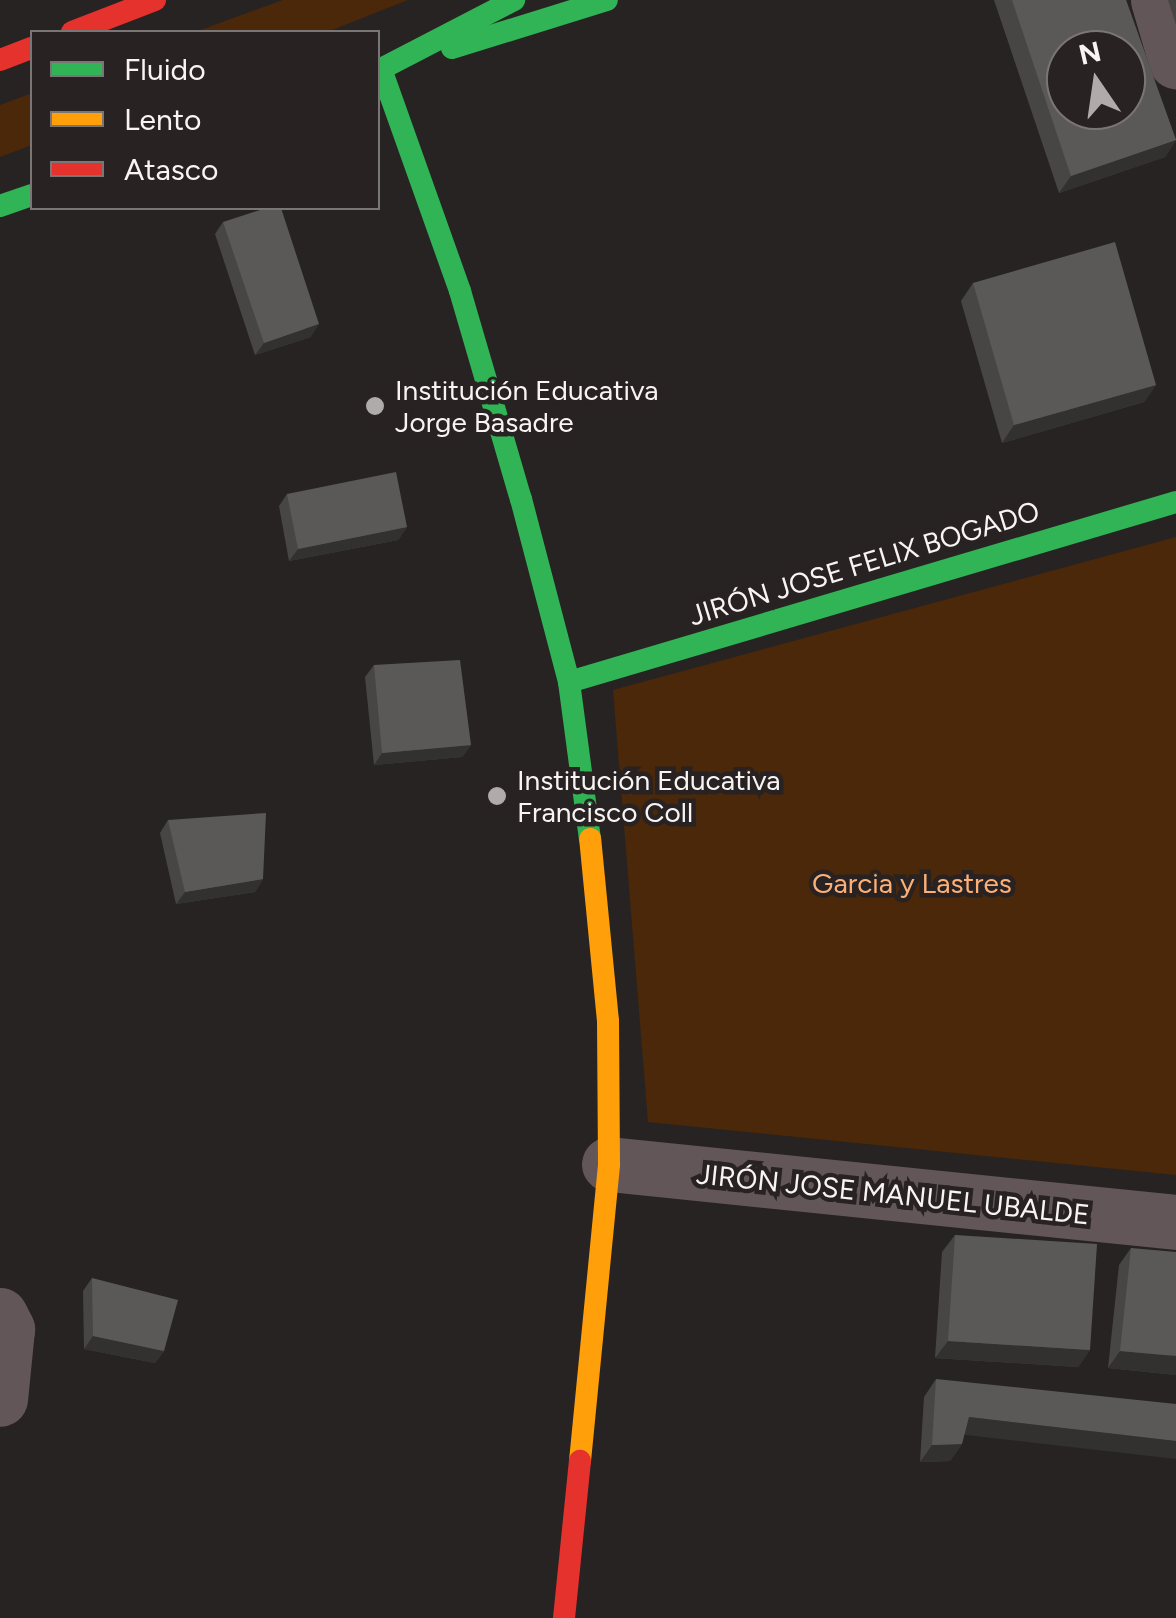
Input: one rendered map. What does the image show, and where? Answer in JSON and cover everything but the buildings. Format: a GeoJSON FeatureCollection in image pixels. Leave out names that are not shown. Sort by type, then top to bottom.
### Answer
{"type":"FeatureCollection","features":[{"type":"Feature","properties":{"kind":"street"},"geometry":{"type":"LineString","coordinates":[[77,30],[155,0]]}},
{"type":"Feature","properties":{"kind":"street"},"geometry":{"type":"LineString","coordinates":[[380,70],[514,0]]}},
{"type":"Feature","properties":{"kind":"street"},"geometry":{"type":"LineString","coordinates":[[380,70],[607,0]]}},
{"type":"Feature","properties":{"kind":"street"},"geometry":{"type":"LineString","coordinates":[[1158,0],[1176,60]]}},
{"type":"Feature","properties":{"kind":"street"},"geometry":{"type":"LineString","coordinates":[[0,60],[30,49]]}},
{"type":"Feature","properties":{"kind":"street"},"geometry":{"type":"LineString","coordinates":[[380,70],[460,291],[569,682],[608,1021],[609,1164],[564,1618]]}},
{"type":"Feature","properties":{"kind":"street"},"geometry":{"type":"LineString","coordinates":[[0,206],[30,196]]}},
{"type":"Feature","properties":{"kind":"street","name":"JIRÓN JOSE FELIX BOGADO"},"geometry":{"type":"LineString","coordinates":[[569,682],[1176,502]]}},
{"type":"Feature","properties":{"kind":"street","name":"JIRÓN JOSE MANUEL UBALDE"},"geometry":{"type":"LineString","coordinates":[[609,1164],[1176,1222]]}},
{"type":"Feature","properties":{"kind":"street"},"geometry":{"type":"LineString","coordinates":[[0,1315],[8,1329],[0,1399]]}},
{"type":"Feature","properties":{"kind":"green space"},"geometry":{"type":"Polygon","coordinates":[[[283,0],[408,0],[332,30],[200,30],[283,0]]]}},
{"type":"Feature","properties":{"kind":"green space"},"geometry":{"type":"Polygon","coordinates":[[[30,94],[30,146],[0,157],[0,105],[30,94]]]}},
{"type":"Feature","properties":{"kind":"green space","name":"Garcia y Lastres"},"geometry":{"type":"Polygon","coordinates":[[[1176,537],[1176,1175],[648,1122],[613,690],[1176,537]]]}},
{"type":"Feature","properties":{"kind":"traffic: fast"},"geometry":{"type":"LineString","coordinates":[[381,69],[514,0]]}},
{"type":"Feature","properties":{"kind":"traffic: fast"},"geometry":{"type":"LineString","coordinates":[[452,48],[607,0]]}},
{"type":"Feature","properties":{"kind":"traffic: fast"},"geometry":{"type":"LineString","coordinates":[[381,69],[460,291],[521,499],[569,682],[590,839]]}},
{"type":"Feature","properties":{"kind":"traffic: fast"},"geometry":{"type":"LineString","coordinates":[[0,206],[30,196]]}},
{"type":"Feature","properties":{"kind":"traffic: fast"},"geometry":{"type":"LineString","coordinates":[[569,682],[1176,502]]}},
{"type":"Feature","properties":{"kind":"traffic: slow"},"geometry":{"type":"LineString","coordinates":[[580,1461],[609,1164],[608,1021],[590,839]]}},
{"type":"Feature","properties":{"kind":"traffic: jam"},"geometry":{"type":"LineString","coordinates":[[77,30],[155,0]]}},
{"type":"Feature","properties":{"kind":"traffic: jam"},"geometry":{"type":"LineString","coordinates":[[0,60],[30,49]]}},
{"type":"Feature","properties":{"kind":"traffic: jam"},"geometry":{"type":"LineString","coordinates":[[564,1618],[580,1461]]}},
{"type":"Feature","properties":{"kind":"place","name":"Institución Educativa Jorge Basadre"},"geometry":{"type":"Point","coordinates":[375,406]}},
{"type":"Feature","properties":{"kind":"place","name":"Institución Educativa Francisco Coll"},"geometry":{"type":"Point","coordinates":[497,796]}}]}
